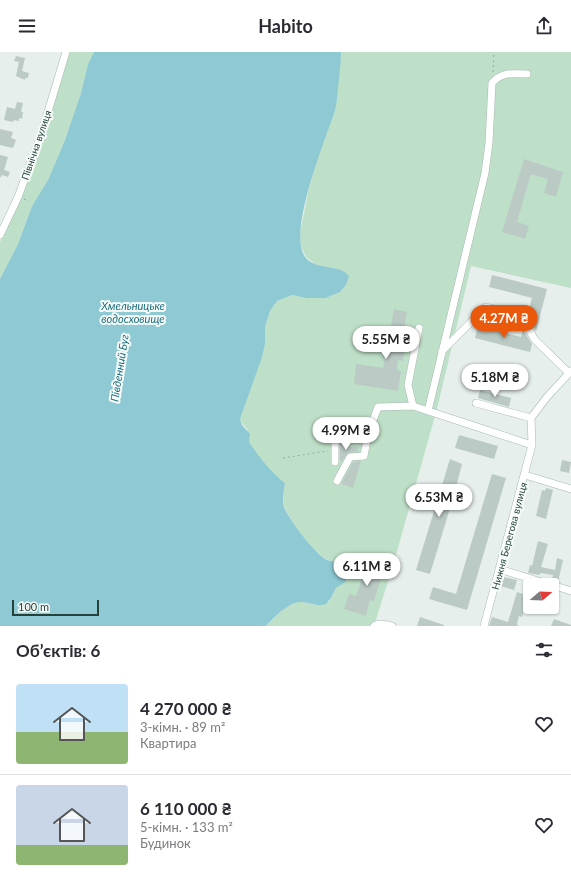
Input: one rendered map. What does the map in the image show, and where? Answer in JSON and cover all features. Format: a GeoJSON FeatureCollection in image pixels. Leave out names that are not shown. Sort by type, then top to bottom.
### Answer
{"type":"FeatureCollection","features":[{"type":"Feature","properties":{"kind":"street","name":"Північна вулиця"},"geometry":{"type":"LineString","coordinates":[[0,235],[18,197],[41,134],[66,52]]}},
{"type":"Feature","properties":{"kind":"street"},"geometry":{"type":"LineString","coordinates":[[428,410],[485,173],[489,143],[492,83],[503,74],[527,74]]}},
{"type":"Feature","properties":{"kind":"street"},"geometry":{"type":"LineString","coordinates":[[442,351],[486,307],[521,316],[535,340],[570,372],[547,397],[531,418],[476,403]]}},
{"type":"Feature","properties":{"kind":"street"},"geometry":{"type":"LineString","coordinates":[[413,406],[408,385],[419,328]]}},
{"type":"Feature","properties":{"kind":"street"},"geometry":{"type":"LineString","coordinates":[[337,481],[350,457],[364,456],[368,434],[378,407],[413,406],[532,445]]}},
{"type":"Feature","properties":{"kind":"street","name":"Нижня Берегова вулиця"},"geometry":{"type":"LineString","coordinates":[[484,626],[532,445],[531,418]]}},
{"type":"Feature","properties":{"kind":"street"},"geometry":{"type":"LineString","coordinates":[[334,462],[335,441],[337,438],[368,434]]}},
{"type":"Feature","properties":{"kind":"street"},"geometry":{"type":"LineString","coordinates":[[525,475],[571,488]]}},
{"type":"Feature","properties":{"kind":"street"},"geometry":{"type":"LineString","coordinates":[[499,569],[529,578]]}},
{"type":"Feature","properties":{"kind":"street"},"geometry":{"type":"LineString","coordinates":[[559,587],[571,591]]}},
{"type":"Feature","properties":{"kind":"street"},"geometry":{"type":"LineString","coordinates":[[374,626],[376,624],[392,626]]}},
{"type":"Feature","properties":{"kind":"path"},"geometry":{"type":"LineString","coordinates":[[492,83],[494,52]]}},
{"type":"Feature","properties":{"kind":"path"},"geometry":{"type":"LineString","coordinates":[[283,458],[335,450]]}},
{"type":"Feature","properties":{"kind":"green space"},"geometry":{"type":"Polygon","coordinates":[[[69,52],[94,52],[88,64],[81,93],[65,140],[48,180],[32,206],[18,244],[0,279],[0,242],[20,198],[44,136],[69,52]]]}},
{"type":"Feature","properties":{"kind":"green space"},"geometry":{"type":"Polygon","coordinates":[[[341,52],[571,52],[571,288],[471,266],[437,409],[394,562],[374,626],[266,626],[285,608],[300,601],[315,605],[329,602],[336,588],[341,583],[344,561],[330,561],[320,555],[308,543],[297,528],[284,505],[285,483],[255,452],[248,440],[247,429],[240,419],[265,344],[265,327],[270,311],[277,301],[292,295],[306,298],[326,298],[340,292],[346,285],[348,276],[338,269],[315,264],[306,257],[301,246],[300,233],[315,166],[335,108],[341,52]]]}},
{"type":"Feature","properties":{"kind":"water","name":"Хмельницьке водосховище"},"geometry":{"type":"Polygon","coordinates":[[[94,52],[341,52],[336,107],[317,162],[304,207],[301,227],[301,244],[305,257],[310,261],[321,266],[339,270],[349,276],[346,285],[340,292],[326,298],[306,298],[292,295],[277,301],[270,311],[265,327],[265,344],[262,357],[240,419],[242,425],[250,434],[249,442],[253,448],[270,469],[285,483],[283,504],[297,528],[309,544],[327,560],[348,563],[350,568],[345,582],[336,588],[326,604],[317,605],[297,602],[287,607],[266,626],[0,626],[0,279],[18,244],[32,206],[48,180],[65,140],[81,93],[88,64],[94,52]]]}},
{"type":"Feature","properties":{"kind":"building"},"geometry":{"type":"Polygon","coordinates":[[[16,56],[25,58],[22,71],[29,73],[28,78],[25,78],[25,80],[16,76],[19,62],[14,61],[16,56]]]}},
{"type":"Feature","properties":{"kind":"building"},"geometry":{"type":"Polygon","coordinates":[[[17,102],[23,103],[21,112],[23,112],[22,119],[19,118],[19,121],[14,120],[13,122],[4,120],[7,107],[15,109],[17,102]]]}},
{"type":"Feature","properties":{"kind":"building"},"geometry":{"type":"Polygon","coordinates":[[[0,129],[13,132],[11,138],[16,140],[13,148],[0,145],[0,129]]]}},
{"type":"Feature","properties":{"kind":"building"},"geometry":{"type":"Polygon","coordinates":[[[0,155],[8,157],[4,170],[10,172],[8,177],[2,175],[0,178],[0,155]]]}},
{"type":"Feature","properties":{"kind":"building"},"geometry":{"type":"Polygon","coordinates":[[[524,159],[563,172],[556,197],[544,193],[548,179],[531,174],[517,222],[529,226],[525,239],[502,232],[524,159]]]}},
{"type":"Feature","properties":{"kind":"building"},"geometry":{"type":"Polygon","coordinates":[[[492,275],[547,289],[536,331],[527,316],[532,298],[489,287],[492,275]]]}},
{"type":"Feature","properties":{"kind":"building"},"geometry":{"type":"Polygon","coordinates":[[[394,309],[407,312],[400,352],[404,352],[403,361],[398,360],[397,370],[401,371],[398,391],[354,384],[356,364],[383,368],[385,358],[383,358],[384,350],[387,350],[394,309]]]}},
{"type":"Feature","properties":{"kind":"building"},"geometry":{"type":"Polygon","coordinates":[[[478,326],[521,337],[523,330],[532,344],[530,352],[475,338],[478,326]]]}},
{"type":"Feature","properties":{"kind":"building"},"geometry":{"type":"Polygon","coordinates":[[[480,390],[511,398],[509,407],[478,398],[480,390]]]}},
{"type":"Feature","properties":{"kind":"building"},"geometry":{"type":"Polygon","coordinates":[[[459,435],[498,446],[494,459],[455,448],[459,435]]]}},
{"type":"Feature","properties":{"kind":"building"},"geometry":{"type":"Polygon","coordinates":[[[343,442],[343,447],[358,447],[358,451],[348,453],[342,461],[340,461],[340,443],[343,442]]]}},
{"type":"Feature","properties":{"kind":"building"},"geometry":{"type":"Polygon","coordinates":[[[450,459],[462,464],[430,574],[416,570],[450,459]]]}},
{"type":"Feature","properties":{"kind":"building"},"geometry":{"type":"Polygon","coordinates":[[[562,460],[571,462],[569,473],[560,471],[562,460]]]}},
{"type":"Feature","properties":{"kind":"building"},"geometry":{"type":"Polygon","coordinates":[[[361,461],[353,488],[341,484],[353,462],[361,461]]]}},
{"type":"Feature","properties":{"kind":"building"},"geometry":{"type":"Polygon","coordinates":[[[492,474],[506,478],[467,610],[429,599],[433,587],[456,594],[492,474]]]}},
{"type":"Feature","properties":{"kind":"building"},"geometry":{"type":"Polygon","coordinates":[[[546,488],[553,490],[546,519],[536,516],[542,490],[545,491],[546,488]]]}},
{"type":"Feature","properties":{"kind":"building"},"geometry":{"type":"Polygon","coordinates":[[[538,541],[548,544],[541,567],[555,570],[557,558],[563,560],[559,578],[552,578],[553,575],[528,573],[530,565],[532,566],[538,541]]]}},
{"type":"Feature","properties":{"kind":"building"},"geometry":{"type":"Polygon","coordinates":[[[370,556],[386,561],[374,601],[370,600],[366,616],[344,609],[349,594],[356,596],[370,556]]]}},
{"type":"Feature","properties":{"kind":"building"},"geometry":{"type":"Polygon","coordinates":[[[503,577],[517,580],[514,590],[500,586],[503,577]]]}},
{"type":"Feature","properties":{"kind":"building"},"geometry":{"type":"Polygon","coordinates":[[[517,592],[523,594],[523,614],[522,617],[519,616],[518,626],[489,626],[492,617],[508,622],[517,592]]]}},
{"type":"Feature","properties":{"kind":"building"},"geometry":{"type":"Polygon","coordinates":[[[420,617],[444,625],[444,626],[417,626],[420,617]]]}},
{"type":"Feature","properties":{"kind":"building"},"geometry":{"type":"Polygon","coordinates":[[[554,619],[571,625],[571,626],[551,626],[554,619]]]}},
{"type":"Feature","properties":{"kind":"water label","name":"Південний Буг"},"geometry":{"type":"Point","coordinates":[119,368]}}]}
